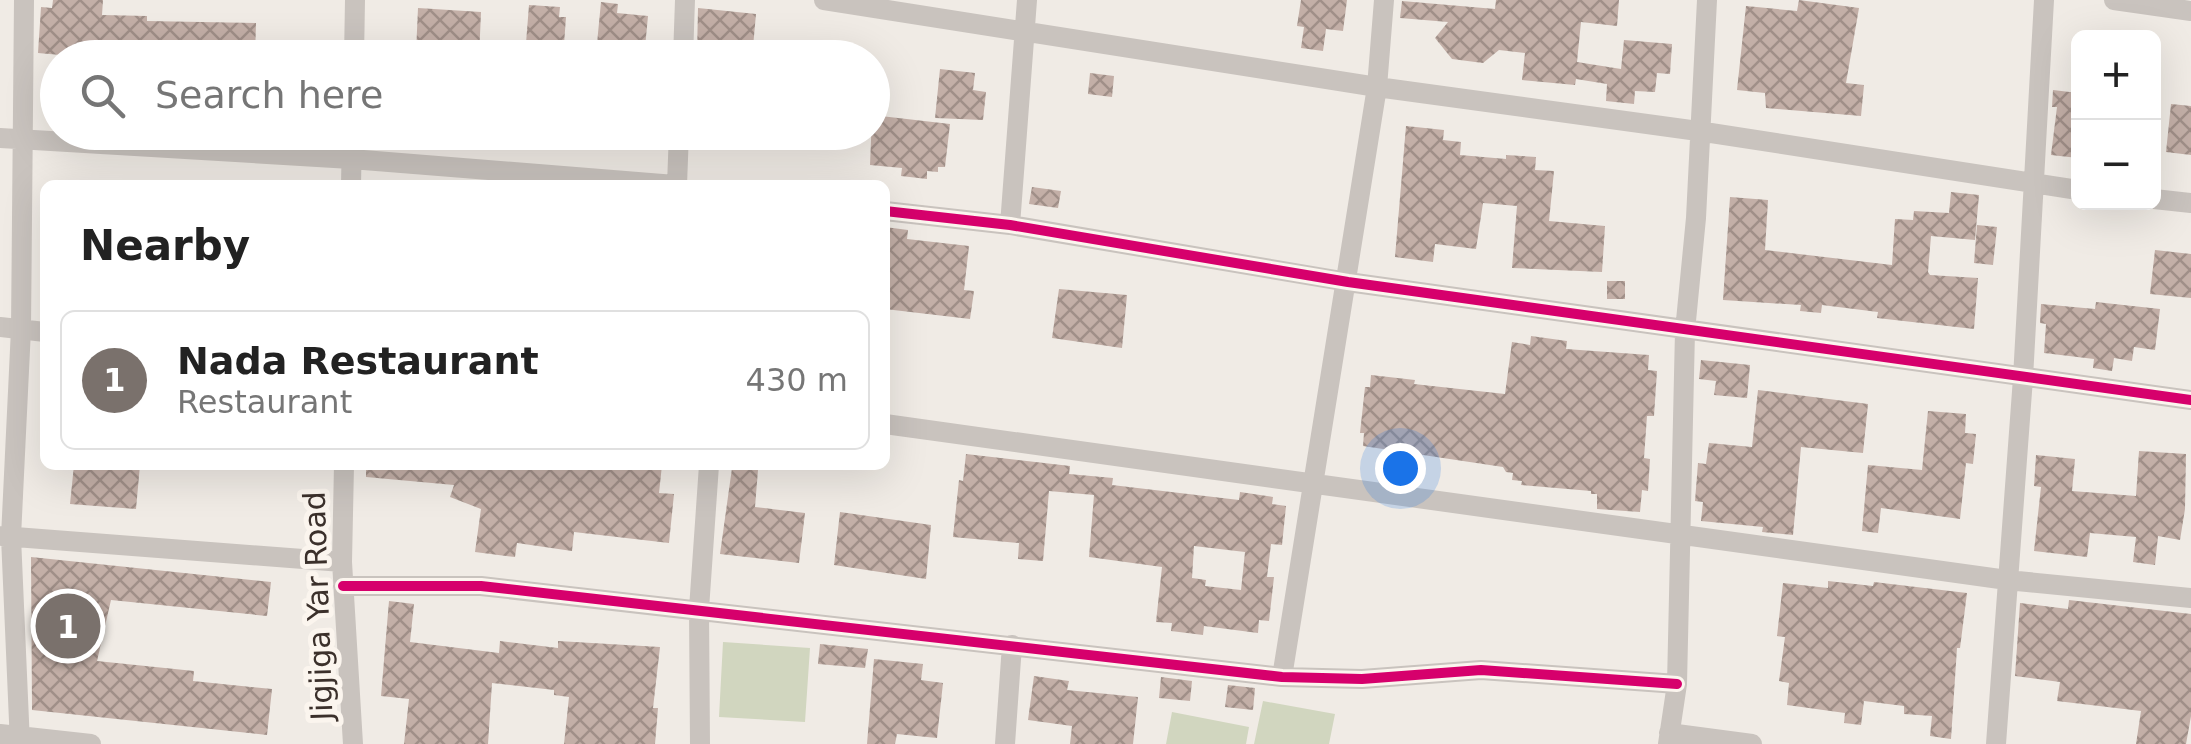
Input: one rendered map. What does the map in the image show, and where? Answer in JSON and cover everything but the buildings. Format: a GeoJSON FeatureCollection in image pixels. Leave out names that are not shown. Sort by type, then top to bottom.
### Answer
{"type":"FeatureCollection","features":[{"type":"Feature","properties":{"kind":"street"},"geometry":{"type":"LineString","coordinates":[[24,0],[11,138],[6,537],[13,738],[92,744]]}},
{"type":"Feature","properties":{"kind":"street"},"geometry":{"type":"LineString","coordinates":[[354,40],[355,0]]}},
{"type":"Feature","properties":{"kind":"street"},"geometry":{"type":"LineString","coordinates":[[683,40],[685,0]]}},
{"type":"Feature","properties":{"kind":"street"},"geometry":{"type":"LineString","coordinates":[[824,0],[2071,189]]}},
{"type":"Feature","properties":{"kind":"street"},"geometry":{"type":"LineString","coordinates":[[1010,226],[1027,0]]}},
{"type":"Feature","properties":{"kind":"street"},"geometry":{"type":"LineString","coordinates":[[1282,678],[1348,282],[1377,86],[1384,0]]}},
{"type":"Feature","properties":{"kind":"street"},"geometry":{"type":"LineString","coordinates":[[1707,0],[1696,218],[1685,331],[1677,684],[1668,739],[1752,744]]}},
{"type":"Feature","properties":{"kind":"street"},"geometry":{"type":"LineString","coordinates":[[1996,744],[2023,378],[2044,0]]}},
{"type":"Feature","properties":{"kind":"street"},"geometry":{"type":"LineString","coordinates":[[2114,0],[2191,11]]}},
{"type":"Feature","properties":{"kind":"street"},"geometry":{"type":"LineString","coordinates":[[11,138],[40,140]]}},
{"type":"Feature","properties":{"kind":"street"},"geometry":{"type":"LineString","coordinates":[[205,150],[614,180]]}},
{"type":"Feature","properties":{"kind":"street"},"geometry":{"type":"LineString","coordinates":[[351,150],[351,180]]}},
{"type":"Feature","properties":{"kind":"street"},"geometry":{"type":"LineString","coordinates":[[676,180],[678,150]]}},
{"type":"Feature","properties":{"kind":"street"},"geometry":{"type":"LineString","coordinates":[[2161,200],[2191,203]]}},
{"type":"Feature","properties":{"kind":"street"},"geometry":{"type":"LineString","coordinates":[[890,212],[1010,226],[1348,282],[1685,331],[2191,400]]}},
{"type":"Feature","properties":{"kind":"street"},"geometry":{"type":"LineString","coordinates":[[10,328],[40,331]]}},
{"type":"Feature","properties":{"kind":"street"},"geometry":{"type":"LineString","coordinates":[[890,425],[2007,580],[2191,598]]}},
{"type":"Feature","properties":{"kind":"street","name":"Jigjiga Yar Road"},"geometry":{"type":"LineString","coordinates":[[344,470],[342,562],[353,744]]}},
{"type":"Feature","properties":{"kind":"street"},"geometry":{"type":"LineString","coordinates":[[700,744],[700,608],[709,470]]}},
{"type":"Feature","properties":{"kind":"street"},"geometry":{"type":"LineString","coordinates":[[6,537],[342,562]]}},
{"type":"Feature","properties":{"kind":"street"},"geometry":{"type":"LineString","coordinates":[[344,586],[481,586],[700,608],[1282,678],[1362,679],[1481,670],[1677,684]]}},
{"type":"Feature","properties":{"kind":"street"},"geometry":{"type":"LineString","coordinates":[[1006,744],[1012,645]]}},
{"type":"Feature","properties":{"kind":"green space"},"geometry":{"type":"Polygon","coordinates":[[[723,642],[810,648],[805,722],[719,717],[723,642]]]}},
{"type":"Feature","properties":{"kind":"green space"},"geometry":{"type":"Polygon","coordinates":[[[1263,701],[1335,714],[1329,744],[1254,744],[1263,701]]]}},
{"type":"Feature","properties":{"kind":"green space"},"geometry":{"type":"Polygon","coordinates":[[[1172,712],[1249,727],[1246,744],[1166,744],[1172,712]]]}},
{"type":"Feature","properties":{"kind":"cycle path"},"geometry":{"type":"LineString","coordinates":[[890,212],[1010,225],[1348,282],[2191,400]]}},
{"type":"Feature","properties":{"kind":"cycle path"},"geometry":{"type":"LineString","coordinates":[[343,586],[481,586],[1282,677],[1362,679],[1481,670],[1677,684]]}},
{"type":"Feature","properties":{"kind":"place","name":"Nada Restaurant"},"geometry":{"type":"Point","coordinates":[68,626]}}]}
